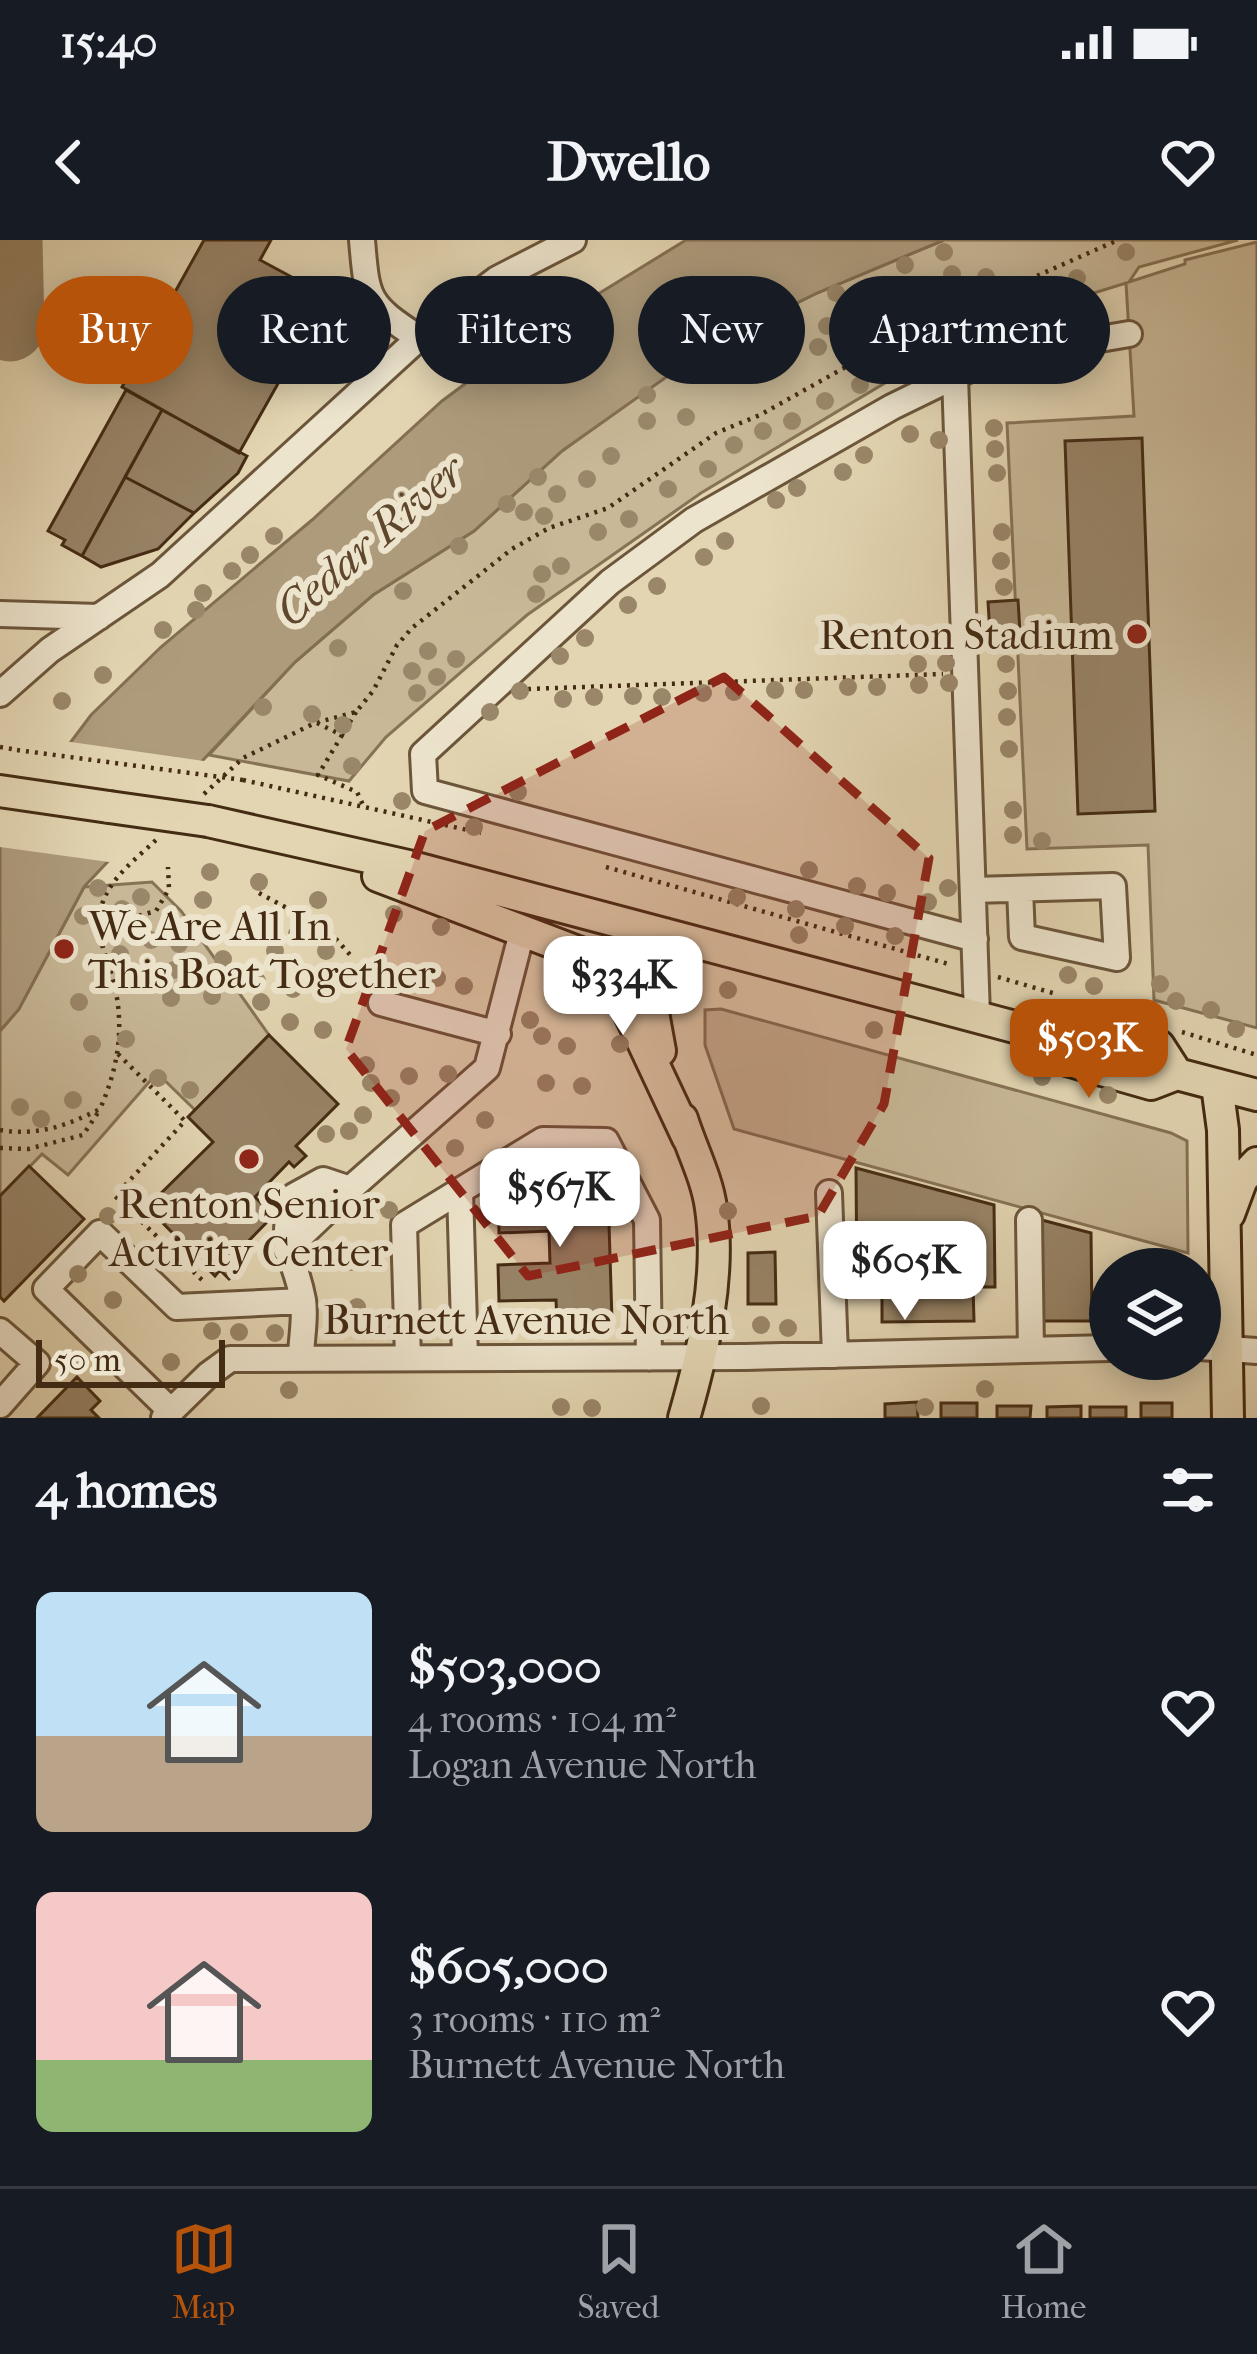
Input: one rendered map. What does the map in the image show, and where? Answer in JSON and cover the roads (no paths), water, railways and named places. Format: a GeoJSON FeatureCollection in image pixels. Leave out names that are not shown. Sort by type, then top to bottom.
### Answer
{"type":"FeatureCollection","features":[{"type":"Feature","properties":{"kind":"main road"},"geometry":{"type":"LineString","coordinates":[[0,791],[260,832],[1026,1030],[1064,1020],[1160,1046],[1177,1073],[1256,1097]]}},
{"type":"Feature","properties":{"kind":"main road"},"geometry":{"type":"LineString","coordinates":[[260,832],[583,954],[618,989],[688,1138]]}},
{"type":"Feature","properties":{"kind":"main road"},"geometry":{"type":"LineString","coordinates":[[665,934],[653,978],[651,1013],[711,1205],[713,1265],[701,1357],[684,1418]]}},
{"type":"Feature","properties":{"kind":"main road"},"geometry":{"type":"LineString","coordinates":[[1216,1085],[1223,1130],[1228,1418]]}},
{"type":"Feature","properties":{"kind":"main road"},"geometry":{"type":"LineString","coordinates":[[1225,1225],[1242,1179],[1257,1163]]}},
{"type":"Feature","properties":{"kind":"street"},"geometry":{"type":"LineString","coordinates":[[362,240],[366,292],[389,319],[415,335]]}},
{"type":"Feature","properties":{"kind":"street"},"geometry":{"type":"LineString","coordinates":[[503,276],[573,240]]}},
{"type":"Feature","properties":{"kind":"street"},"geometry":{"type":"LineString","coordinates":[[1110,337],[1129,334]]}},
{"type":"Feature","properties":{"kind":"street"},"geometry":{"type":"LineString","coordinates":[[0,694],[28,666],[160,575],[415,342]]}},
{"type":"Feature","properties":{"kind":"street"},"geometry":{"type":"LineString","coordinates":[[939,384],[694,520],[610,582],[423,754],[425,790],[975,939]]}},
{"type":"Feature","properties":{"kind":"street"},"geometry":{"type":"LineString","coordinates":[[955,384],[977,1016]]}},
{"type":"Feature","properties":{"kind":"street"},"geometry":{"type":"LineString","coordinates":[[0,614],[99,617]]}},
{"type":"Feature","properties":{"kind":"street"},"geometry":{"type":"LineString","coordinates":[[973,890],[1113,886],[1117,958],[1022,937],[1020,889]]}},
{"type":"Feature","properties":{"kind":"street"},"geometry":{"type":"LineString","coordinates":[[301,1358],[303,1301],[286,1250],[487,1068],[522,932]]}},
{"type":"Feature","properties":{"kind":"street"},"geometry":{"type":"LineString","coordinates":[[381,1003],[498,1034]]}},
{"type":"Feature","properties":{"kind":"street"},"geometry":{"type":"LineString","coordinates":[[408,1358],[404,1225],[543,1141],[606,1141],[647,1220],[650,1358]]}},
{"type":"Feature","properties":{"kind":"street"},"geometry":{"type":"LineString","coordinates":[[460,1191],[465,1358]]}},
{"type":"Feature","properties":{"kind":"street"},"geometry":{"type":"LineString","coordinates":[[830,1193],[835,1355]]}},
{"type":"Feature","properties":{"kind":"street"},"geometry":{"type":"LineString","coordinates":[[1029,1220],[1031,1350]]}},
{"type":"Feature","properties":{"kind":"street"},"geometry":{"type":"LineString","coordinates":[[168,1414],[46,1289],[100,1233],[177,1306],[303,1301]]}},
{"type":"Feature","properties":{"kind":"street"},"geometry":{"type":"LineString","coordinates":[[0,1331],[37,1363],[0,1405]]}},
{"type":"Feature","properties":{"kind":"street","name":"Burnett Avenue North"},"geometry":{"type":"LineString","coordinates":[[168,1414],[230,1360],[650,1358],[1089,1349]]}},
{"type":"Feature","properties":{"kind":"water","name":"Cedar River"},"geometry":{"type":"Polygon","coordinates":[[[686,240],[944,240],[858,276],[829,276],[829,288],[805,299],[805,276],[638,276],[638,384],[656,384],[562,451],[474,531],[373,595],[295,662],[84,887],[19,1009],[0,1031],[0,836],[91,715],[161,647],[465,384],[614,384],[614,284],[686,240]]]}},
{"type":"Feature","properties":{"kind":"place","name":"Renton Stadium"},"geometry":{"type":"Point","coordinates":[1137,634]}},
{"type":"Feature","properties":{"kind":"place","name":"We Are All In This Boat Together"},"geometry":{"type":"Point","coordinates":[64,949]}},
{"type":"Feature","properties":{"kind":"place","name":"Renton Senior Activity Center"},"geometry":{"type":"Point","coordinates":[249,1159]}}]}
